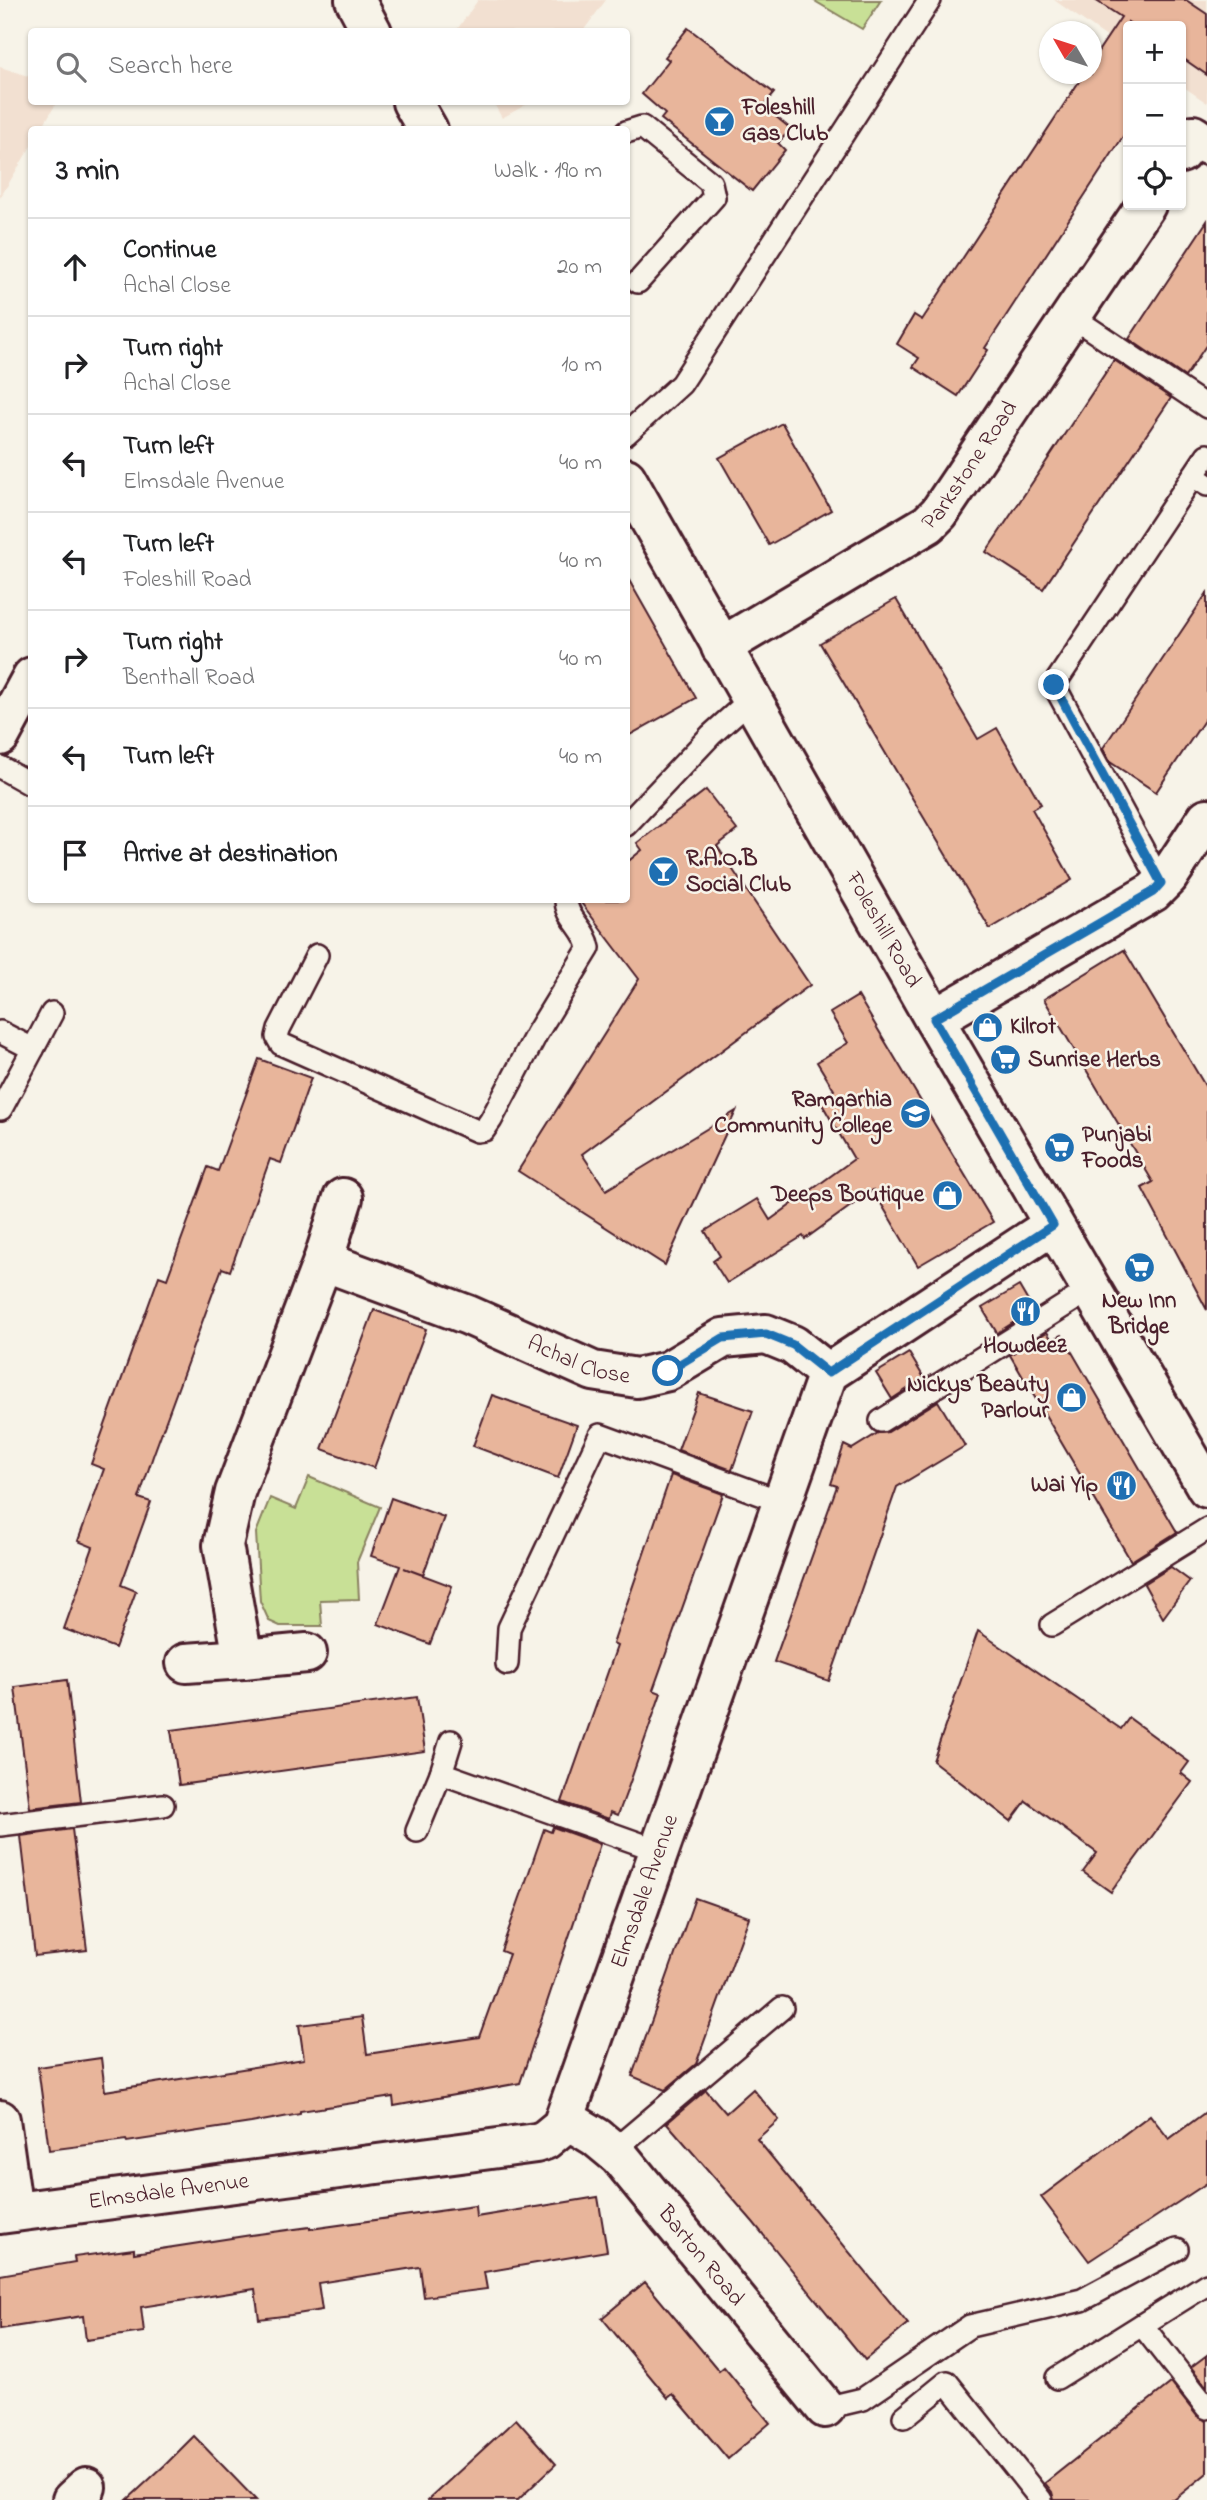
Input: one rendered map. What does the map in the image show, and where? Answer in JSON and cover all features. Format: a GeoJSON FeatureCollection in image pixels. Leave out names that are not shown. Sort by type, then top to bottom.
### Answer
{"type":"FeatureCollection","features":[{"type":"Feature","properties":{"kind":"street"},"geometry":{"type":"LineString","coordinates":[[355,0],[370,28]]}},
{"type":"Feature","properties":{"kind":"street"},"geometry":{"type":"LineString","coordinates":[[413,105],[426,126]]}},
{"type":"Feature","properties":{"kind":"street","name":"Parkstone Road"},"geometry":{"type":"LineString","coordinates":[[721,647],[928,524],[939,513],[1143,210]]}},
{"type":"Feature","properties":{"kind":"street","name":"Foleshill Road"},"geometry":{"type":"LineString","coordinates":[[630,485],[934,1019],[1207,1488]]}},
{"type":"Feature","properties":{"kind":"street"},"geometry":{"type":"LineString","coordinates":[[0,736],[28,684]]}},
{"type":"Feature","properties":{"kind":"street"},"geometry":{"type":"LineString","coordinates":[[934,1019],[1153,892],[1207,818]]}},
{"type":"Feature","properties":{"kind":"street"},"geometry":{"type":"LineString","coordinates":[[243,1659],[223,1545],[235,1492],[323,1261],[343,1198]]}},
{"type":"Feature","properties":{"kind":"street"},"geometry":{"type":"LineString","coordinates":[[828,1373],[1053,1225]]}},
{"type":"Feature","properties":{"kind":"street","name":"Achal Close"},"geometry":{"type":"LineString","coordinates":[[323,1261],[468,1315],[593,1371],[637,1378],[668,1371],[723,1338],[766,1334],[793,1345],[828,1373]]}},
{"type":"Feature","properties":{"kind":"street","name":"Elmsdale Avenue"},"geometry":{"type":"LineString","coordinates":[[7,2213],[536,2143],[554,2133],[566,2119],[828,1373]]}},
{"type":"Feature","properties":{"kind":"street"},"geometry":{"type":"LineString","coordinates":[[186,1663],[307,1653]]}},
{"type":"Feature","properties":{"kind":"street","name":"Barton Road"},"geometry":{"type":"LineString","coordinates":[[566,2119],[613,2151],[825,2408]]}},
{"type":"Feature","properties":{"kind":"street"},"geometry":{"type":"LineString","coordinates":[[0,2120],[7,2213]]}},
{"type":"Feature","properties":{"kind":"lane"},"geometry":{"type":"LineString","coordinates":[[630,430],[681,384],[930,0]]}},
{"type":"Feature","properties":{"kind":"lane"},"geometry":{"type":"LineString","coordinates":[[630,131],[642,127],[711,183],[714,197],[639,282]]}},
{"type":"Feature","properties":{"kind":"lane"},"geometry":{"type":"LineString","coordinates":[[1071,316],[1207,407]]}},
{"type":"Feature","properties":{"kind":"lane"},"geometry":{"type":"LineString","coordinates":[[1161,883],[1054,685],[1200,480],[1207,455]]}},
{"type":"Feature","properties":{"kind":"lane"},"geometry":{"type":"LineString","coordinates":[[630,821],[711,735],[751,699]]}},
{"type":"Feature","properties":{"kind":"lane"},"geometry":{"type":"LineString","coordinates":[[0,767],[28,783]]}},
{"type":"Feature","properties":{"kind":"lane"},"geometry":{"type":"LineString","coordinates":[[317,955],[279,1029],[277,1037],[281,1044],[477,1131],[484,1130],[537,1033],[589,948],[588,938],[566,909],[566,903]]}},
{"type":"Feature","properties":{"kind":"lane"},"geometry":{"type":"LineString","coordinates":[[1,1109],[52,1013]]}},
{"type":"Feature","properties":{"kind":"lane"},"geometry":{"type":"LineString","coordinates":[[0,1032],[33,1049]]}},
{"type":"Feature","properties":{"kind":"lane"},"geometry":{"type":"LineString","coordinates":[[881,1421],[1091,1289]]}},
{"type":"Feature","properties":{"kind":"lane"},"geometry":{"type":"LineString","coordinates":[[508,1664],[509,1628],[600,1436],[782,1502]]}},
{"type":"Feature","properties":{"kind":"lane"},"geometry":{"type":"LineString","coordinates":[[1052,1625],[1207,1530]]}},
{"type":"Feature","properties":{"kind":"lane"},"geometry":{"type":"LineString","coordinates":[[417,1832],[451,1741]]}},
{"type":"Feature","properties":{"kind":"lane"},"geometry":{"type":"LineString","coordinates":[[441,1773],[660,1851]]}},
{"type":"Feature","properties":{"kind":"lane"},"geometry":{"type":"LineString","coordinates":[[0,1825],[163,1805]]}},
{"type":"Feature","properties":{"kind":"lane"},"geometry":{"type":"LineString","coordinates":[[613,2151],[782,2008]]}},
{"type":"Feature","properties":{"kind":"lane"},"geometry":{"type":"LineString","coordinates":[[825,2408],[863,2399],[970,2326],[1082,2300],[1177,2249]]}},
{"type":"Feature","properties":{"kind":"lane"},"geometry":{"type":"LineString","coordinates":[[1058,2378],[1207,2284]]}},
{"type":"Feature","properties":{"kind":"lane"},"geometry":{"type":"LineString","coordinates":[[1142,2325],[1207,2408]]}},
{"type":"Feature","properties":{"kind":"lane"},"geometry":{"type":"LineString","coordinates":[[904,2417],[947,2382],[1041,2500]]}},
{"type":"Feature","properties":{"kind":"shaded area"},"geometry":{"type":"Polygon","coordinates":[[[478,0],[606,0],[585,28],[458,28],[478,0]]]}},
{"type":"Feature","properties":{"kind":"shaded area"},"geometry":{"type":"Polygon","coordinates":[[[1054,0],[1207,0],[1207,103],[1186,88],[1186,21],[1123,21],[1123,48],[1102,34],[1102,21],[1084,21],[1054,0]]]}},
{"type":"Feature","properties":{"kind":"shaded area"},"geometry":{"type":"Polygon","coordinates":[[[0,67],[28,76],[28,105],[55,105],[43,126],[28,126],[28,151],[0,198],[0,67]]]}},
{"type":"Feature","properties":{"kind":"shaded area"},"geometry":{"type":"Polygon","coordinates":[[[495,105],[526,105],[502,118],[495,105]]]}},
{"type":"Feature","properties":{"kind":"green space"},"geometry":{"type":"Polygon","coordinates":[[[813,0],[881,0],[862,29],[813,0]]]}},
{"type":"Feature","properties":{"kind":"green space"},"geometry":{"type":"Polygon","coordinates":[[[309,1477],[380,1507],[357,1562],[359,1599],[320,1600],[322,1626],[280,1626],[269,1621],[260,1601],[256,1533],[270,1498],[296,1509],[309,1477]]]}},
{"type":"Feature","properties":{"kind":"building"},"geometry":{"type":"Polygon","coordinates":[[[1095,0],[1186,0],[1207,14],[1207,75],[1186,60],[1186,21],[1123,21],[1123,137],[985,348],[988,350],[958,396],[913,367],[919,358],[897,344],[914,315],[922,320],[1077,84],[1102,84],[1102,46],[1121,17],[1095,0]]]}},
{"type":"Feature","properties":{"kind":"building"},"geometry":{"type":"Polygon","coordinates":[[[688,28],[774,93],[763,106],[791,129],[778,143],[785,150],[752,191],[661,119],[665,114],[642,94],[669,60],[665,57],[688,28]]]}},
{"type":"Feature","properties":{"kind":"building"},"geometry":{"type":"Polygon","coordinates":[[[1207,221],[1207,344],[1185,377],[1129,339],[1207,221]]]}},
{"type":"Feature","properties":{"kind":"building"},"geometry":{"type":"Polygon","coordinates":[[[1114,360],[1171,398],[1043,589],[986,552],[1114,360]]]}},
{"type":"Feature","properties":{"kind":"building"},"geometry":{"type":"Polygon","coordinates":[[[782,423],[831,510],[769,545],[719,458],[782,423]]]}},
{"type":"Feature","properties":{"kind":"building"},"geometry":{"type":"Polygon","coordinates":[[[630,582],[696,698],[630,735],[630,582]]]}},
{"type":"Feature","properties":{"kind":"building"},"geometry":{"type":"Polygon","coordinates":[[[1207,593],[1207,716],[1156,792],[1110,762],[1103,748],[1207,593]]]}},
{"type":"Feature","properties":{"kind":"building"},"geometry":{"type":"Polygon","coordinates":[[[896,599],[978,739],[997,728],[1041,804],[1032,809],[1072,880],[990,929],[820,643],[896,599]]]}},
{"type":"Feature","properties":{"kind":"building"},"geometry":{"type":"Polygon","coordinates":[[[706,790],[737,830],[717,846],[810,985],[582,1154],[606,1190],[736,1111],[665,1265],[518,1171],[639,979],[581,903],[630,903],[630,860],[642,850],[637,843],[706,790]]]}},
{"type":"Feature","properties":{"kind":"building"},"geometry":{"type":"Polygon","coordinates":[[[1124,950],[1207,1089],[1207,1310],[1142,1188],[1153,1182],[1044,999],[1124,950]]]}},
{"type":"Feature","properties":{"kind":"building"},"geometry":{"type":"Polygon","coordinates":[[[858,996],[993,1222],[918,1266],[873,1190],[805,1239],[803,1236],[727,1283],[713,1261],[720,1256],[705,1231],[757,1199],[770,1220],[854,1159],[819,1099],[834,1090],[817,1062],[848,1043],[830,1013],[858,996]]]}},
{"type":"Feature","properties":{"kind":"building"},"geometry":{"type":"Polygon","coordinates":[[[259,1059],[311,1078],[281,1163],[270,1159],[230,1271],[222,1268],[153,1456],[139,1498],[151,1502],[121,1585],[136,1591],[115,1648],[64,1629],[93,1547],[78,1541],[104,1469],[91,1464],[159,1276],[167,1279],[208,1167],[218,1171],[259,1059]]]}},
{"type":"Feature","properties":{"kind":"building"},"geometry":{"type":"Polygon","coordinates":[[[1019,1286],[1033,1310],[997,1333],[982,1308],[1019,1286]]]}},
{"type":"Feature","properties":{"kind":"building"},"geometry":{"type":"Polygon","coordinates":[[[374,1310],[426,1329],[374,1468],[322,1449],[374,1310]]]}},
{"type":"Feature","properties":{"kind":"building"},"geometry":{"type":"Polygon","coordinates":[[[1047,1332],[1052,1340],[1062,1335],[1177,1532],[1131,1561],[1010,1355],[1047,1332]]]}},
{"type":"Feature","properties":{"kind":"building"},"geometry":{"type":"Polygon","coordinates":[[[909,1353],[924,1378],[892,1399],[876,1373],[909,1353]]]}},
{"type":"Feature","properties":{"kind":"building"},"geometry":{"type":"Polygon","coordinates":[[[699,1393],[753,1411],[732,1470],[678,1450],[699,1393]]]}},
{"type":"Feature","properties":{"kind":"building"},"geometry":{"type":"Polygon","coordinates":[[[492,1395],[577,1425],[558,1478],[473,1446],[492,1395]]]}},
{"type":"Feature","properties":{"kind":"building"},"geometry":{"type":"Polygon","coordinates":[[[938,1401],[965,1446],[897,1487],[829,1681],[774,1662],[837,1486],[831,1484],[844,1445],[852,1449],[878,1433],[888,1432],[938,1401]]]}},
{"type":"Feature","properties":{"kind":"building"},"geometry":{"type":"Polygon","coordinates":[[[671,1475],[723,1494],[653,1690],[661,1693],[628,1788],[618,1815],[611,1812],[609,1819],[562,1802],[617,1646],[613,1644],[671,1475]]]}},
{"type":"Feature","properties":{"kind":"building"},"geometry":{"type":"Polygon","coordinates":[[[391,1498],[444,1517],[423,1575],[404,1568],[452,1586],[430,1644],[378,1624],[400,1566],[371,1556],[391,1498]]]}},
{"type":"Feature","properties":{"kind":"building"},"geometry":{"type":"Polygon","coordinates":[[[1171,1567],[1190,1581],[1163,1618],[1144,1584],[1171,1567]]]}},
{"type":"Feature","properties":{"kind":"building"},"geometry":{"type":"Polygon","coordinates":[[[978,1631],[1121,1729],[1129,1718],[1189,1762],[1181,1773],[1192,1782],[1111,1892],[1083,1872],[1097,1853],[1026,1801],[1011,1821],[933,1761],[978,1631]]]}},
{"type":"Feature","properties":{"kind":"building"},"geometry":{"type":"Polygon","coordinates":[[[67,1680],[81,1802],[30,1808],[15,1687],[67,1680]]]}},
{"type":"Feature","properties":{"kind":"building"},"geometry":{"type":"Polygon","coordinates":[[[417,1697],[425,1751],[179,1785],[171,1730],[417,1697]]]}},
{"type":"Feature","properties":{"kind":"building"},"geometry":{"type":"Polygon","coordinates":[[[553,1827],[600,1844],[520,2083],[394,2106],[393,2097],[300,2111],[300,2114],[251,2123],[127,2142],[49,2150],[38,2067],[101,2058],[105,2091],[304,2059],[299,2025],[362,2017],[367,2054],[479,2037],[509,1954],[501,1951],[544,1829],[551,1832],[553,1827]]]}},
{"type":"Feature","properties":{"kind":"building"},"geometry":{"type":"Polygon","coordinates":[[[72,1829],[87,1950],[35,1956],[21,1836],[72,1829]]]}},
{"type":"Feature","properties":{"kind":"building"},"geometry":{"type":"Polygon","coordinates":[[[695,1898],[749,1917],[696,2064],[665,2090],[632,2076],[695,1898]]]}},
{"type":"Feature","properties":{"kind":"building"},"geometry":{"type":"Polygon","coordinates":[[[753,2089],[779,2120],[757,2139],[908,2324],[865,2360],[753,2222],[667,2123],[706,2090],[726,2113],[753,2089]]]}},
{"type":"Feature","properties":{"kind":"building"},"geometry":{"type":"Polygon","coordinates":[[[1207,2111],[1207,2183],[1089,2261],[1041,2197],[1150,2115],[1169,2139],[1207,2111]]]}},
{"type":"Feature","properties":{"kind":"building"},"geometry":{"type":"Polygon","coordinates":[[[598,2197],[607,2251],[484,2272],[487,2289],[424,2297],[420,2267],[318,2283],[322,2310],[291,2315],[259,2319],[255,2289],[141,2307],[144,2332],[86,2340],[83,2316],[0,2329],[0,2275],[75,2262],[74,2257],[134,2249],[134,2253],[475,2206],[476,2217],[598,2197]]]}},
{"type":"Feature","properties":{"kind":"building"},"geometry":{"type":"Polygon","coordinates":[[[645,2282],[719,2371],[724,2367],[770,2423],[728,2459],[673,2394],[668,2398],[602,2318],[645,2282]]]}},
{"type":"Feature","properties":{"kind":"building"},"geometry":{"type":"Polygon","coordinates":[[[1207,2355],[1207,2387],[1191,2367],[1207,2355]]]}},
{"type":"Feature","properties":{"kind":"building"},"geometry":{"type":"Polygon","coordinates":[[[1171,2383],[1197,2416],[1207,2421],[1207,2473],[1174,2500],[1054,2500],[1045,2483],[1171,2383]]]}},
{"type":"Feature","properties":{"kind":"building"},"geometry":{"type":"Polygon","coordinates":[[[516,2419],[556,2464],[518,2500],[428,2500],[516,2419]]]}},
{"type":"Feature","properties":{"kind":"building"},"geometry":{"type":"Polygon","coordinates":[[[194,2436],[256,2500],[127,2500],[165,2465],[194,2436]]]}},
{"type":"Feature","properties":{"kind":"place","name":"Foleshill Gas Club"},"geometry":{"type":"Point","coordinates":[719,121]}},
{"type":"Feature","properties":{"kind":"place","name":"R.A.O.B Social Club"},"geometry":{"type":"Point","coordinates":[663,872]}},
{"type":"Feature","properties":{"kind":"place","name":"Kilrot"},"geometry":{"type":"Point","coordinates":[987,1027]}},
{"type":"Feature","properties":{"kind":"place","name":"Sunrise Herbs"},"geometry":{"type":"Point","coordinates":[1005,1060]}},
{"type":"Feature","properties":{"kind":"place","name":"Ramgarhia Community College"},"geometry":{"type":"Point","coordinates":[915,1113]}},
{"type":"Feature","properties":{"kind":"place","name":"Punjabi Foods"},"geometry":{"type":"Point","coordinates":[1059,1148]}},
{"type":"Feature","properties":{"kind":"place","name":"Deeps Boutique"},"geometry":{"type":"Point","coordinates":[947,1195]}},
{"type":"Feature","properties":{"kind":"place","name":"New Inn Bridge"},"geometry":{"type":"Point","coordinates":[1139,1267]}},
{"type":"Feature","properties":{"kind":"place","name":"Howdeez"},"geometry":{"type":"Point","coordinates":[1025,1312]}},
{"type":"Feature","properties":{"kind":"place","name":"Nickys Beauty Parlour"},"geometry":{"type":"Point","coordinates":[1072,1398]}},
{"type":"Feature","properties":{"kind":"place","name":"Wai Yip"},"geometry":{"type":"Point","coordinates":[1121,1485]}},
{"type":"Feature","properties":{"kind":"route"},"geometry":{"type":"LineString","coordinates":[[668,1371],[723,1338],[766,1334],[793,1345],[828,1373],[1053,1225],[934,1019],[1153,892],[1161,883],[1054,685]]}}]}
